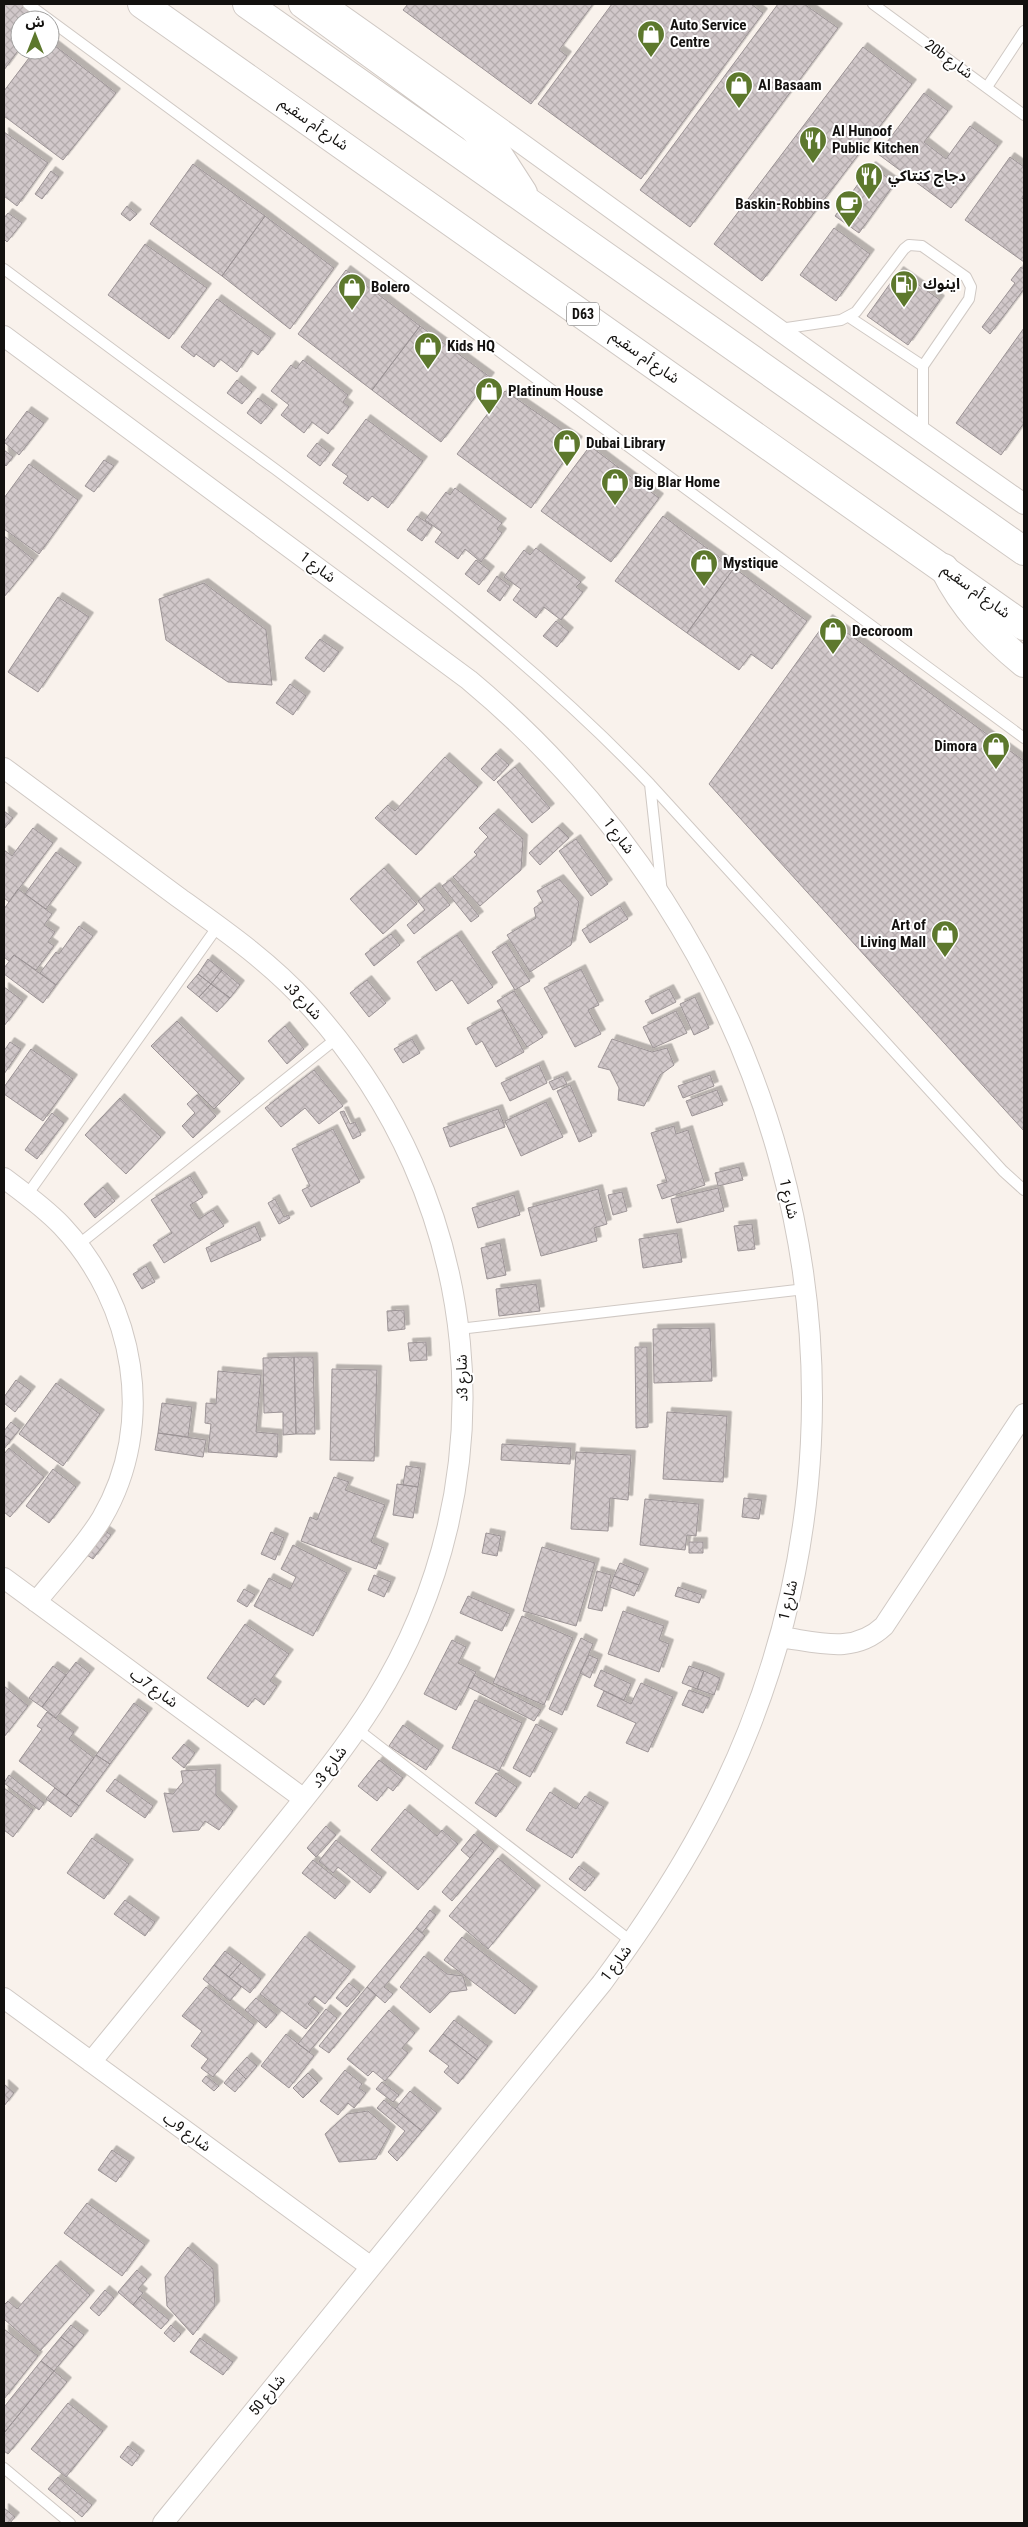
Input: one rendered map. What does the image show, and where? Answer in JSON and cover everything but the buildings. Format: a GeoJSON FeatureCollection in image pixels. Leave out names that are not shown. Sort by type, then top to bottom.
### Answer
{"type":"FeatureCollection","features":[{"type":"Feature","properties":{"kind":"main road","name":"شارع أم سقيم"},"geometry":{"type":"LineString","coordinates":[[142,4],[1024,626]]}},
{"type":"Feature","properties":{"kind":"main road"},"geometry":{"type":"LineString","coordinates":[[247,4],[1024,550]]}},
{"type":"Feature","properties":{"kind":"main road"},"geometry":{"type":"LineString","coordinates":[[303,4],[474,128],[494,148],[533,206]]}},
{"type":"Feature","properties":{"kind":"main road"},"geometry":{"type":"LineString","coordinates":[[944,568],[964,603],[976,619],[989,634],[1024,663]]}},
{"type":"Feature","properties":{"kind":"street"},"geometry":{"type":"LineString","coordinates":[[326,4],[496,122],[923,433],[1024,504]]}},
{"type":"Feature","properties":{"kind":"street","name":"شارع 1"},"geometry":{"type":"LineString","coordinates":[[4,336],[279,537],[498,704],[551,754],[622,840],[685,931],[720,999],[760,1095],[787,1187],[805,1290],[811,1385],[807,1492],[792,1591],[780,1637],[748,1730],[708,1819],[665,1894],[632,1942],[602,1983],[370,2267]]}},
{"type":"Feature","properties":{"kind":"street","name":"شارع 3د"},"geometry":{"type":"LineString","coordinates":[[4,768],[257,955],[283,978],[337,1038],[390,1115],[420,1178],[443,1244],[452,1278],[459,1329],[463,1381],[460,1451],[449,1520],[440,1554],[409,1636],[376,1701],[330,1768],[91,2062]]}},
{"type":"Feature","properties":{"kind":"street"},"geometry":{"type":"LineString","coordinates":[[4,1178],[50,1214],[78,1245],[105,1287],[127,1343],[132,1369],[132,1421],[122,1471],[101,1519],[36,1602]]}},
{"type":"Feature","properties":{"kind":"street"},"geometry":{"type":"LineString","coordinates":[[780,1637],[849,1645],[874,1635],[884,1626],[1024,1414]]}},
{"type":"Feature","properties":{"kind":"street","name":"شارع 7ب"},"geometry":{"type":"LineString","coordinates":[[4,1578],[304,1799]]}},
{"type":"Feature","properties":{"kind":"street","name":"شارع 9ب"},"geometry":{"type":"LineString","coordinates":[[4,1998],[370,2267]]}},
{"type":"Feature","properties":{"kind":"street","name":"شارع 50"},"geometry":{"type":"LineString","coordinates":[[163,2523],[370,2267]]}},
{"type":"Feature","properties":{"kind":"lane"},"geometry":{"type":"LineString","coordinates":[[28,4],[1024,738]]}},
{"type":"Feature","properties":{"kind":"lane","name":"20b شارع"},"geometry":{"type":"LineString","coordinates":[[873,4],[1024,115]]}},
{"type":"Feature","properties":{"kind":"lane"},"geometry":{"type":"LineString","coordinates":[[987,87],[1024,31]]}},
{"type":"Feature","properties":{"kind":"lane"},"geometry":{"type":"LineString","coordinates":[[780,329],[849,317],[862,306],[904,249],[909,246],[922,246],[966,277],[971,287],[969,299],[923,366],[923,433]]}},
{"type":"Feature","properties":{"kind":"lane"},"geometry":{"type":"LineString","coordinates":[[4,270],[444,596],[549,685],[604,736],[650,784],[1003,1171],[1024,1190]]}},
{"type":"Feature","properties":{"kind":"lane"},"geometry":{"type":"LineString","coordinates":[[849,317],[923,366]]}},
{"type":"Feature","properties":{"kind":"lane"},"geometry":{"type":"LineString","coordinates":[[650,784],[662,896]]}},
{"type":"Feature","properties":{"kind":"lane"},"geometry":{"type":"LineString","coordinates":[[27,1195],[218,926]]}},
{"type":"Feature","properties":{"kind":"lane"},"geometry":{"type":"LineString","coordinates":[[78,1245],[337,1038]]}},
{"type":"Feature","properties":{"kind":"lane"},"geometry":{"type":"LineString","coordinates":[[459,1329],[805,1290]]}},
{"type":"Feature","properties":{"kind":"lane"},"geometry":{"type":"LineString","coordinates":[[357,1729],[632,1942]]}},
{"type":"Feature","properties":{"kind":"lane"},"geometry":{"type":"LineString","coordinates":[[4,2468],[70,2523]]}},
{"type":"Feature","properties":{"kind":"place","name":"Auto Service Centre"},"geometry":{"type":"Point","coordinates":[651,58]}},
{"type":"Feature","properties":{"kind":"place","name":"Al Basaam"},"geometry":{"type":"Point","coordinates":[739,109]}},
{"type":"Feature","properties":{"kind":"place","name":"Al Hunoof Public Kitchen"},"geometry":{"type":"Point","coordinates":[813,164]}},
{"type":"Feature","properties":{"kind":"place","name":"دجاج كنتاكي"},"geometry":{"type":"Point","coordinates":[869,200]}},
{"type":"Feature","properties":{"kind":"place","name":"Baskin-Robbins"},"geometry":{"type":"Point","coordinates":[849,228]}},
{"type":"Feature","properties":{"kind":"place","name":"اينوك"},"geometry":{"type":"Point","coordinates":[904,308]}},
{"type":"Feature","properties":{"kind":"place","name":"Bolero"},"geometry":{"type":"Point","coordinates":[352,311]}},
{"type":"Feature","properties":{"kind":"place","name":"Kids HQ"},"geometry":{"type":"Point","coordinates":[428,370]}},
{"type":"Feature","properties":{"kind":"place","name":"Platinum House"},"geometry":{"type":"Point","coordinates":[489,415]}},
{"type":"Feature","properties":{"kind":"place","name":"Dubai Library"},"geometry":{"type":"Point","coordinates":[567,467]}},
{"type":"Feature","properties":{"kind":"place","name":"Big Blar Home"},"geometry":{"type":"Point","coordinates":[615,506]}},
{"type":"Feature","properties":{"kind":"place","name":"Mystique"},"geometry":{"type":"Point","coordinates":[704,587]}},
{"type":"Feature","properties":{"kind":"place","name":"Decoroom"},"geometry":{"type":"Point","coordinates":[833,655]}},
{"type":"Feature","properties":{"kind":"place","name":"Dimora"},"geometry":{"type":"Point","coordinates":[996,770]}},
{"type":"Feature","properties":{"kind":"place","name":"Art of Living Mall"},"geometry":{"type":"Point","coordinates":[945,958]}}]}
